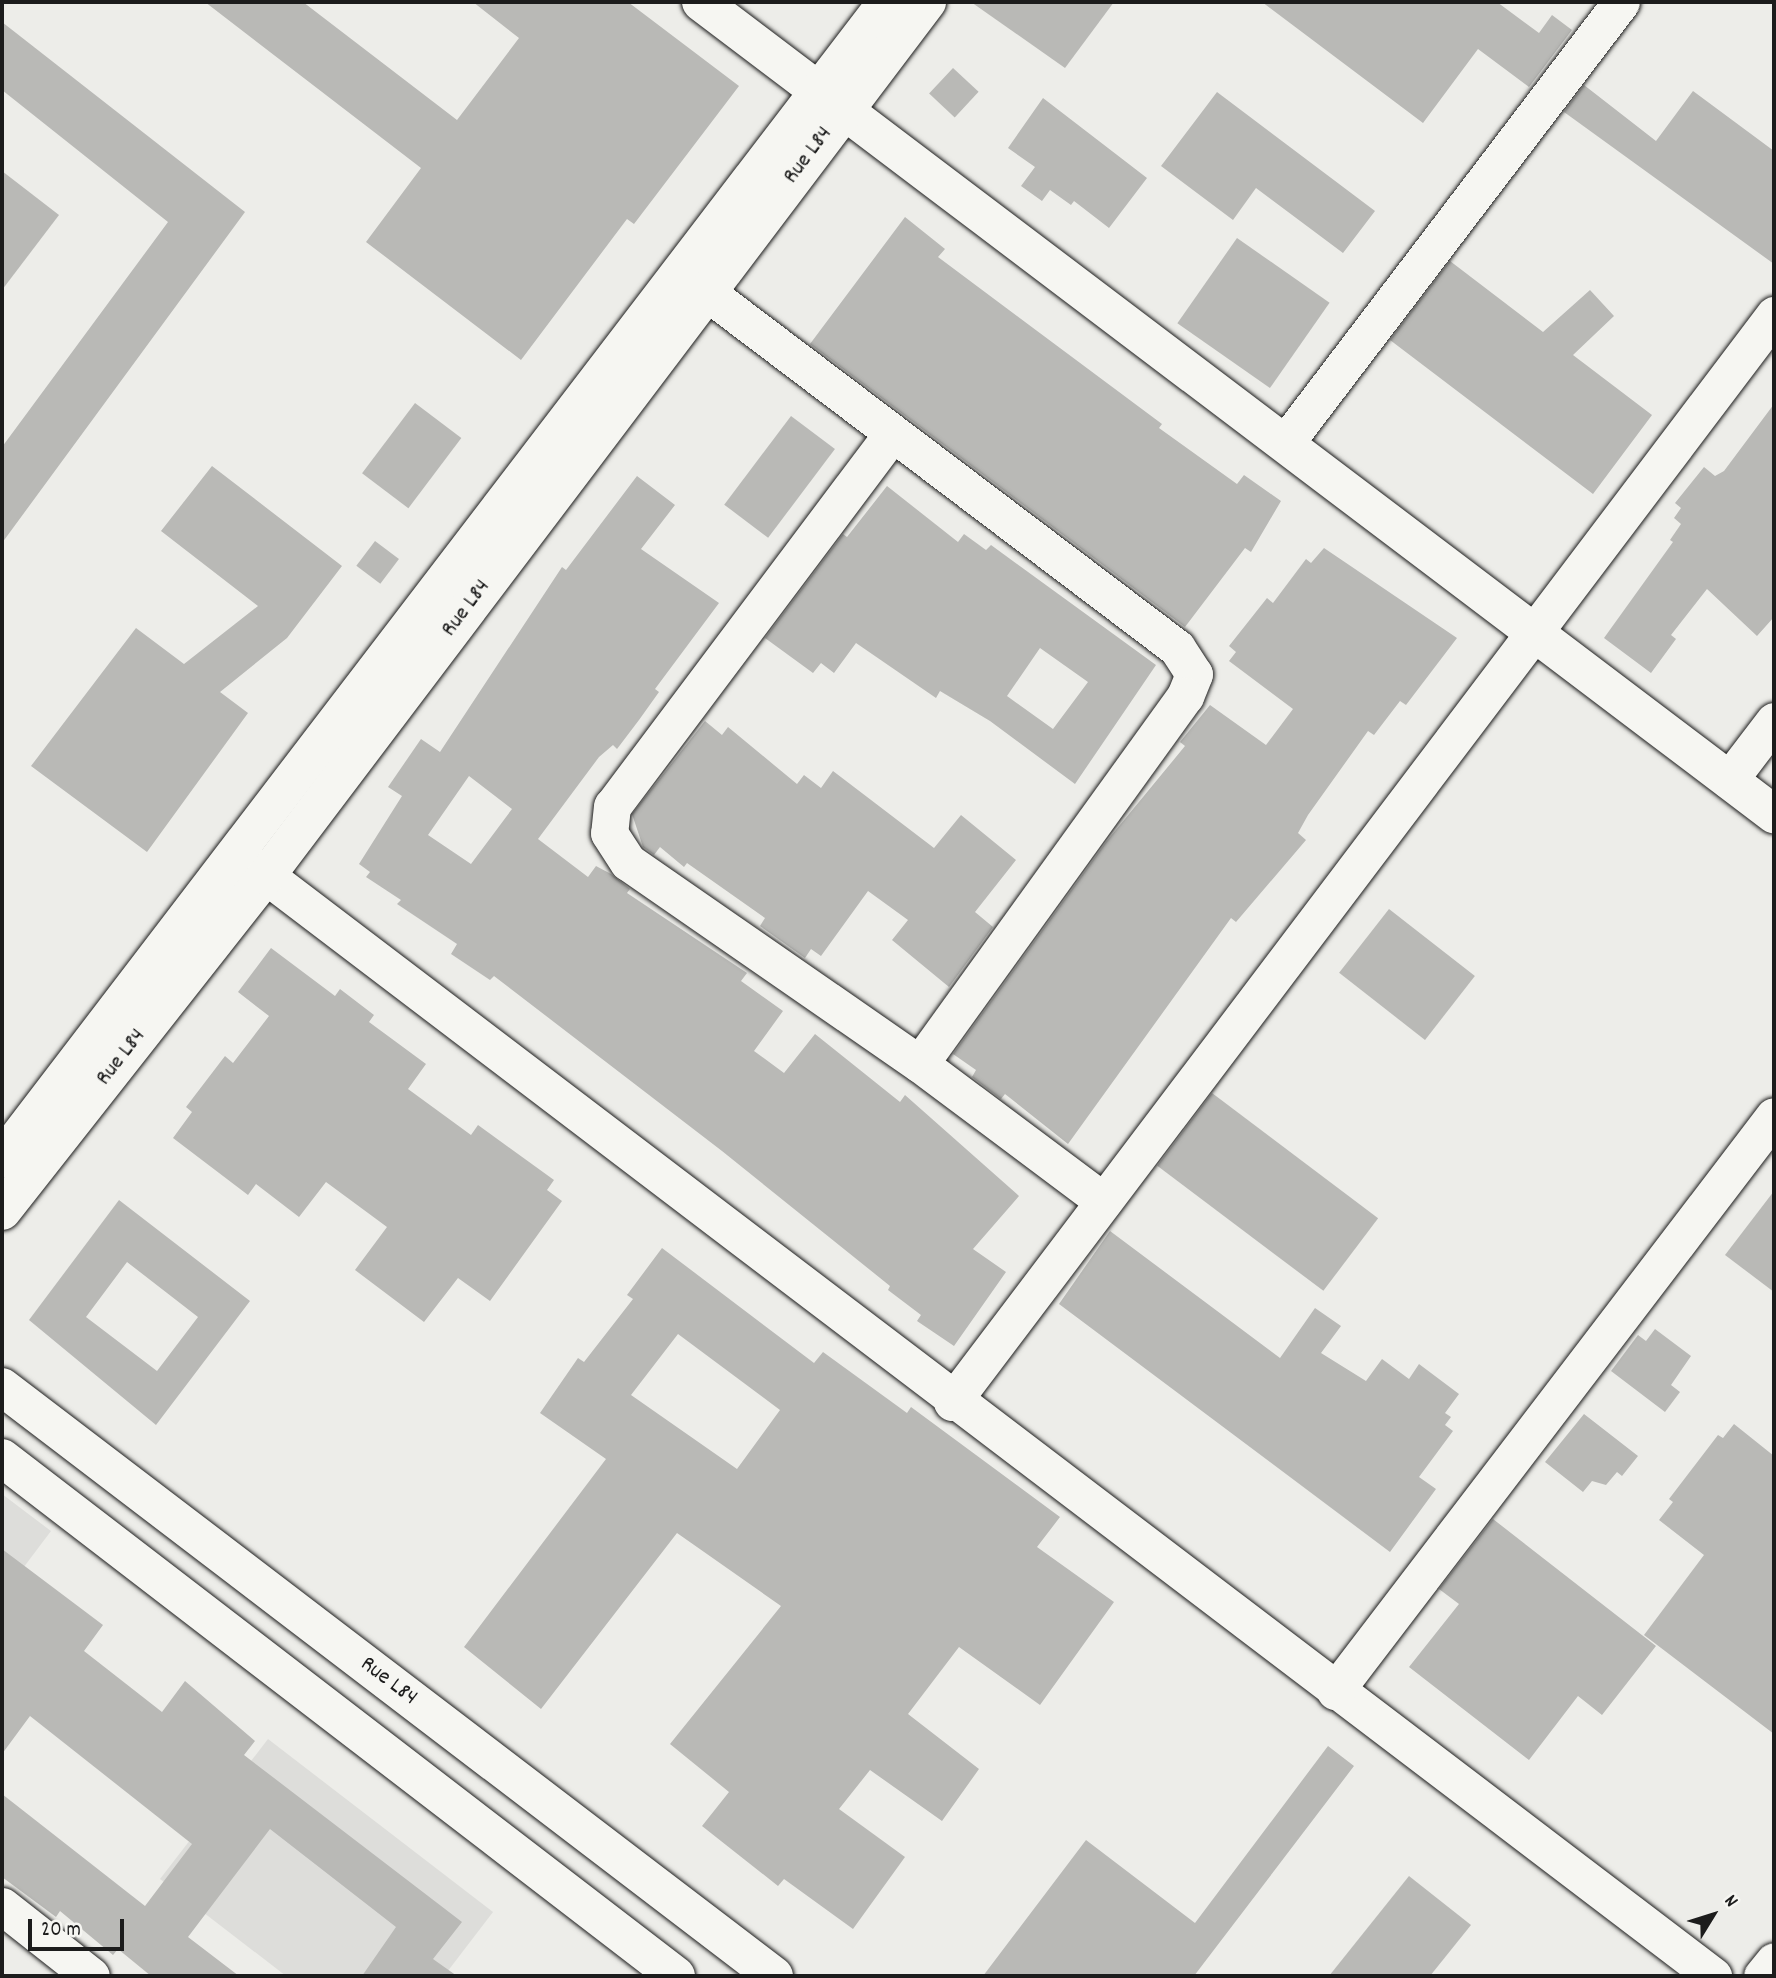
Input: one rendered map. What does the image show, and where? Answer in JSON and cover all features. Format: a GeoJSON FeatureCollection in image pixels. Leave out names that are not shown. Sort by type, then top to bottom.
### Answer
{"type":"FeatureCollection","features":[{"type":"Feature","properties":{"kind":"street"},"geometry":{"type":"LineString","coordinates":[[701,2],[1286,442],[1774,814]]}},
{"type":"Feature","properties":{"kind":"street","name":"Rue L84"},"geometry":{"type":"LineString","coordinates":[[832,99],[887,2]]}},
{"type":"Feature","properties":{"kind":"street","name":"Rue L84"},"geometry":{"type":"LineString","coordinates":[[2,1211],[252,865],[832,99],[926,2]]}},
{"type":"Feature","properties":{"kind":"street"},"geometry":{"type":"LineString","coordinates":[[1286,442],[1621,2]]}},
{"type":"Feature","properties":{"kind":"street"},"geometry":{"type":"LineString","coordinates":[[693,281],[891,435],[1177,648],[1194,674],[1185,696],[919,1064]]}},
{"type":"Feature","properties":{"kind":"street"},"geometry":{"type":"LineString","coordinates":[[952,1402],[1532,629],[1774,315]]}},
{"type":"Feature","properties":{"kind":"street"},"geometry":{"type":"LineString","coordinates":[[891,435],[611,806],[609,834],[628,862],[919,1064],[1103,1201]]}},
{"type":"Feature","properties":{"kind":"street"},"geometry":{"type":"LineString","coordinates":[[1729,780],[1774,721]]}},
{"type":"Feature","properties":{"kind":"street"},"geometry":{"type":"LineString","coordinates":[[252,865],[952,1402],[1713,1976]]}},
{"type":"Feature","properties":{"kind":"street","name":"Rue L84"},"geometry":{"type":"LineString","coordinates":[[2,1160],[252,865]]}},
{"type":"Feature","properties":{"kind":"street"},"geometry":{"type":"LineString","coordinates":[[1335,1691],[1774,1116]]}},
{"type":"Feature","properties":{"kind":"street","name":"Rue L84"},"geometry":{"type":"LineString","coordinates":[[2,1387],[774,1976]]}},
{"type":"Feature","properties":{"kind":"street"},"geometry":{"type":"LineString","coordinates":[[2,1458],[676,1976]]}},
{"type":"Feature","properties":{"kind":"street"},"geometry":{"type":"LineString","coordinates":[[2,1906],[51,1965],[90,1976]]}},
{"type":"Feature","properties":{"kind":"street"},"geometry":{"type":"LineString","coordinates":[[1762,1976],[1774,1961]]}},
{"type":"Feature","properties":{"kind":"shaded area"},"geometry":{"type":"Polygon","coordinates":[[[2,1494],[51,1531],[2,1596],[2,1494]]]}},
{"type":"Feature","properties":{"kind":"shaded area"},"geometry":{"type":"Polygon","coordinates":[[[268,1739],[493,1912],[444,1976],[286,1976],[160,1879],[268,1739]]]}},
{"type":"Feature","properties":{"kind":"building"},"geometry":{"type":"Polygon","coordinates":[[[205,2],[303,2],[457,120],[519,38],[473,2],[628,2],[739,86],[634,224],[627,219],[521,360],[366,242],[421,168],[205,2]]]}},
{"type":"Feature","properties":{"kind":"building"},"geometry":{"type":"Polygon","coordinates":[[[971,2],[1114,2],[1065,68],[971,2]]]}},
{"type":"Feature","properties":{"kind":"building"},"geometry":{"type":"Polygon","coordinates":[[[1262,2],[1497,2],[1539,33],[1552,15],[1572,30],[1529,87],[1478,49],[1423,123],[1262,2]]]}},
{"type":"Feature","properties":{"kind":"building"},"geometry":{"type":"Polygon","coordinates":[[[2,22],[245,212],[2,543],[2,447],[168,222],[2,90],[2,22]]]}},
{"type":"Feature","properties":{"kind":"building"},"geometry":{"type":"Polygon","coordinates":[[[953,68],[979,92],[955,117],[929,94],[953,68]]]}},
{"type":"Feature","properties":{"kind":"building"},"geometry":{"type":"Polygon","coordinates":[[[1584,85],[1656,141],[1693,91],[1774,151],[1774,264],[1564,112],[1584,85]]]}},
{"type":"Feature","properties":{"kind":"building"},"geometry":{"type":"Polygon","coordinates":[[[1217,92],[1375,211],[1343,253],[1256,188],[1233,220],[1161,166],[1217,92]]]}},
{"type":"Feature","properties":{"kind":"building"},"geometry":{"type":"Polygon","coordinates":[[[1043,98],[1147,178],[1109,228],[1074,201],[1071,205],[1050,190],[1042,201],[1021,186],[1035,167],[1008,148],[1043,98]]]}},
{"type":"Feature","properties":{"kind":"building"},"geometry":{"type":"Polygon","coordinates":[[[2,171],[59,215],[2,290],[2,171]]]}},
{"type":"Feature","properties":{"kind":"building"},"geometry":{"type":"Polygon","coordinates":[[[905,217],[945,249],[938,257],[1162,424],[1159,428],[1237,484],[1244,475],[1281,501],[1251,552],[1245,548],[1185,627],[810,344],[905,217]]]}},
{"type":"Feature","properties":{"kind":"building"},"geometry":{"type":"Polygon","coordinates":[[[1237,238],[1330,303],[1270,388],[1177,323],[1237,238]]]}},
{"type":"Feature","properties":{"kind":"building"},"geometry":{"type":"Polygon","coordinates":[[[1450,261],[1543,332],[1590,290],[1614,316],[1573,355],[1652,415],[1593,494],[1390,340],[1450,261]]]}},
{"type":"Feature","properties":{"kind":"building"},"geometry":{"type":"Polygon","coordinates":[[[415,403],[461,438],[408,508],[362,473],[415,403]]]}},
{"type":"Feature","properties":{"kind":"building"},"geometry":{"type":"Polygon","coordinates":[[[1774,404],[1774,617],[1757,636],[1707,589],[1671,635],[1676,639],[1651,673],[1604,638],[1673,542],[1670,540],[1681,524],[1674,518],[1681,508],[1675,503],[1704,467],[1715,476],[1724,471],[1774,404]]]}},
{"type":"Feature","properties":{"kind":"building"},"geometry":{"type":"Polygon","coordinates":[[[791,416],[835,449],[768,538],[724,505],[791,416]]]}},
{"type":"Feature","properties":{"kind":"building"},"geometry":{"type":"Polygon","coordinates":[[[212,466],[342,566],[287,638],[220,692],[248,713],[147,852],[31,766],[136,628],[184,664],[258,606],[161,531],[212,466]]]}},
{"type":"Feature","properties":{"kind":"building"},"geometry":{"type":"Polygon","coordinates":[[[637,476],[675,505],[641,549],[719,603],[655,689],[659,692],[617,749],[613,745],[599,757],[538,839],[588,877],[596,866],[611,874],[630,889],[627,893],[747,973],[741,981],[783,1011],[754,1051],[784,1073],[815,1034],[900,1102],[905,1095],[1019,1196],[973,1249],[1006,1272],[954,1346],[917,1321],[921,1315],[888,1290],[890,1286],[722,1151],[494,976],[490,980],[451,954],[457,944],[397,904],[401,900],[366,877],[370,872],[359,864],[402,796],[388,787],[421,739],[440,752],[562,567],[566,570],[637,476]],[[469,776],[428,835],[471,864],[512,809],[469,776]]]}},
{"type":"Feature","properties":{"kind":"building"},"geometry":{"type":"Polygon","coordinates":[[[887,486],[958,542],[964,534],[986,550],[991,545],[1156,665],[1075,784],[990,721],[940,691],[936,698],[856,643],[834,673],[821,663],[813,673],[765,638],[843,534],[847,537],[887,486]],[[1040,648],[1007,696],[1053,729],[1088,682],[1040,648]]]}},
{"type":"Feature","properties":{"kind":"building"},"geometry":{"type":"Polygon","coordinates":[[[375,541],[399,559],[380,584],[356,566],[375,541]]]}},
{"type":"Feature","properties":{"kind":"building"},"geometry":{"type":"Polygon","coordinates":[[[1324,548],[1457,638],[1406,705],[1400,701],[1374,735],[1368,731],[1308,815],[1298,833],[1306,840],[1236,922],[1231,918],[1068,1144],[1005,1094],[1001,1099],[972,1077],[976,1070],[953,1054],[1106,842],[1185,746],[1180,742],[1210,705],[1266,745],[1293,709],[1229,661],[1236,652],[1229,646],[1267,598],[1273,603],[1306,559],[1311,563],[1324,548]]]}},
{"type":"Feature","properties":{"kind":"building"},"geometry":{"type":"Polygon","coordinates":[[[705,721],[722,735],[728,727],[797,784],[804,775],[821,788],[833,771],[934,848],[961,815],[1016,860],[975,912],[993,927],[949,987],[892,940],[908,920],[868,891],[821,956],[811,949],[805,958],[760,926],[765,918],[687,863],[684,867],[660,847],[654,855],[643,847],[632,814],[705,721]]]}},
{"type":"Feature","properties":{"kind":"building"},"geometry":{"type":"Polygon","coordinates":[[[1389,909],[1475,976],[1425,1040],[1339,973],[1389,909]]]}},
{"type":"Feature","properties":{"kind":"building"},"geometry":{"type":"Polygon","coordinates":[[[271,948],[335,996],[340,989],[374,1015],[369,1022],[426,1064],[408,1089],[471,1135],[478,1125],[554,1180],[547,1190],[562,1201],[490,1301],[458,1278],[424,1322],[355,1270],[387,1227],[326,1182],[299,1217],[256,1184],[248,1195],[173,1138],[192,1112],[186,1107],[225,1056],[233,1063],[269,1016],[238,992],[271,948]]]}},
{"type":"Feature","properties":{"kind":"building"},"geometry":{"type":"Polygon","coordinates":[[[1212,1093],[1378,1218],[1323,1291],[1157,1166],[1212,1093]]]}},
{"type":"Feature","properties":{"kind":"building"},"geometry":{"type":"Polygon","coordinates":[[[1774,1191],[1774,1292],[1725,1255],[1774,1191]]]}},
{"type":"Feature","properties":{"kind":"building"},"geometry":{"type":"Polygon","coordinates":[[[119,1200],[250,1301],[156,1425],[29,1320],[119,1200]],[[127,1262],[86,1317],[157,1371],[198,1317],[127,1262]]]}},
{"type":"Feature","properties":{"kind":"building"},"geometry":{"type":"Polygon","coordinates":[[[1110,1231],[1280,1358],[1315,1308],[1341,1326],[1321,1353],[1366,1381],[1382,1359],[1409,1379],[1419,1364],[1459,1394],[1445,1413],[1451,1417],[1445,1425],[1453,1431],[1419,1477],[1436,1489],[1390,1552],[1059,1304],[1110,1231]]]}},
{"type":"Feature","properties":{"kind":"building"},"geometry":{"type":"Polygon","coordinates":[[[662,1248],[814,1363],[823,1352],[907,1413],[911,1407],[1060,1517],[1037,1547],[1114,1602],[1040,1705],[959,1647],[908,1714],[979,1769],[942,1821],[870,1770],[839,1809],[905,1857],[853,1929],[784,1879],[778,1886],[702,1826],[729,1792],[670,1744],[781,1606],[677,1533],[541,1709],[464,1647],[606,1459],[540,1413],[578,1358],[584,1362],[633,1299],[627,1295],[662,1248]],[[678,1334],[631,1395],[737,1469],[780,1410],[678,1334]]]}},
{"type":"Feature","properties":{"kind":"building"},"geometry":{"type":"Polygon","coordinates":[[[1655,1329],[1691,1356],[1671,1385],[1680,1392],[1665,1412],[1611,1371],[1638,1335],[1646,1341],[1655,1329]]]}},
{"type":"Feature","properties":{"kind":"building"},"geometry":{"type":"Polygon","coordinates":[[[1584,1414],[1638,1456],[1622,1476],[1617,1472],[1606,1485],[1592,1481],[1583,1492],[1545,1462],[1584,1414]]]}},
{"type":"Feature","properties":{"kind":"building"},"geometry":{"type":"Polygon","coordinates":[[[1734,1424],[1774,1456],[1774,1734],[1644,1635],[1704,1555],[1659,1520],[1673,1502],[1669,1499],[1718,1435],[1723,1438],[1734,1424]]]}},
{"type":"Feature","properties":{"kind":"building"},"geometry":{"type":"Polygon","coordinates":[[[1493,1519],[1656,1646],[1602,1715],[1578,1696],[1529,1760],[1409,1667],[1459,1604],[1439,1589],[1493,1519]]]}},
{"type":"Feature","properties":{"kind":"building"},"geometry":{"type":"Polygon","coordinates":[[[2,1549],[103,1625],[84,1651],[162,1712],[185,1681],[255,1741],[244,1755],[462,1922],[433,1959],[457,1976],[362,1976],[396,1927],[270,1829],[188,1937],[239,1976],[151,1976],[118,1949],[113,1955],[60,1911],[56,1917],[2,1877],[2,1794],[145,1906],[192,1844],[30,1716],[2,1754],[2,1549]]]}},
{"type":"Feature","properties":{"kind":"building"},"geometry":{"type":"Polygon","coordinates":[[[1328,1746],[1354,1766],[1194,1976],[983,1976],[1086,1840],[1195,1923],[1328,1746]]]}},
{"type":"Feature","properties":{"kind":"building"},"geometry":{"type":"Polygon","coordinates":[[[1409,1876],[1471,1925],[1430,1976],[1329,1976],[1409,1876]]]}}]}
